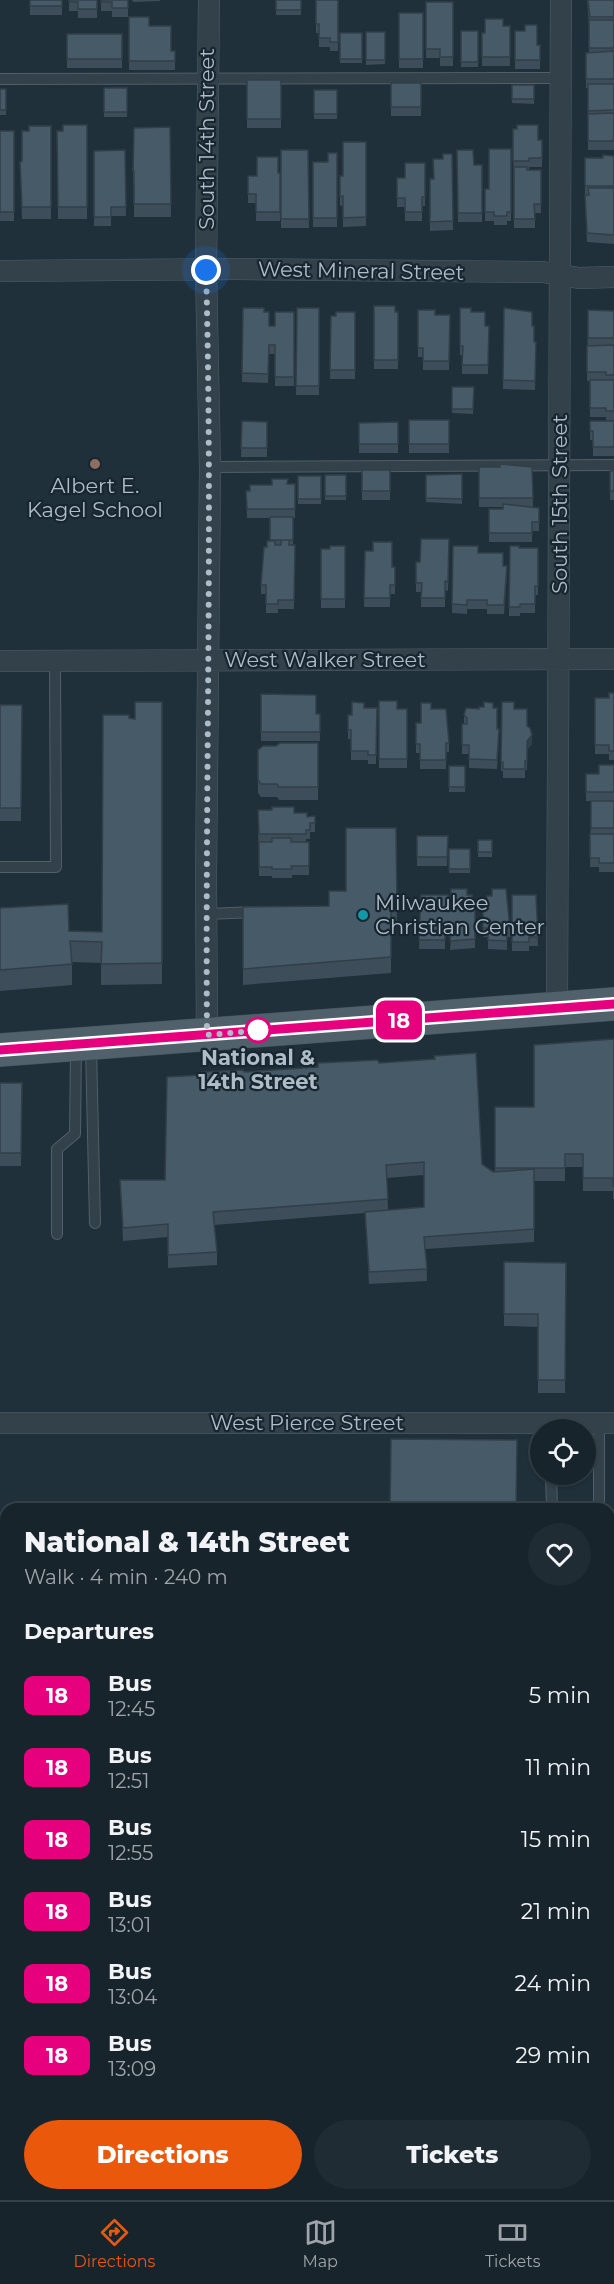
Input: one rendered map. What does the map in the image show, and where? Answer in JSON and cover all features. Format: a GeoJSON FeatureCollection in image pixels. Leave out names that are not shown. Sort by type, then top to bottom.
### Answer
{"type":"FeatureCollection","features":[{"type":"Feature","properties":{"kind":"main road"},"geometry":{"type":"LineString","coordinates":[[0,1050],[614,1004]]}},
{"type":"Feature","properties":{"kind":"street","name":"South 14th Street"},"geometry":{"type":"LineString","coordinates":[[207,1035],[210,467],[206,270],[209,0]]}},
{"type":"Feature","properties":{"kind":"street","name":"South 15th Street"},"geometry":{"type":"LineString","coordinates":[[557,1008],[561,465],[561,0]]}},
{"type":"Feature","properties":{"kind":"street","name":"West Mineral Street"},"geometry":{"type":"LineString","coordinates":[[0,271],[543,272],[579,278],[614,277]]}},
{"type":"Feature","properties":{"kind":"street","name":"West Walker Street"},"geometry":{"type":"LineString","coordinates":[[0,661],[614,659]]}},
{"type":"Feature","properties":{"kind":"street","name":"West Pierce Street"},"geometry":{"type":"LineString","coordinates":[[0,1423],[530,1426]]}},
{"type":"Feature","properties":{"kind":"lane"},"geometry":{"type":"LineString","coordinates":[[0,80],[560,78]]}},
{"type":"Feature","properties":{"kind":"lane"},"geometry":{"type":"LineString","coordinates":[[210,467],[614,465]]}},
{"type":"Feature","properties":{"kind":"lane"},"geometry":{"type":"LineString","coordinates":[[0,867],[56,867],[56,661]]}},
{"type":"Feature","properties":{"kind":"lane"},"geometry":{"type":"LineString","coordinates":[[206,914],[263,912]]}},
{"type":"Feature","properties":{"kind":"lane"},"geometry":{"type":"LineString","coordinates":[[84,1045],[94,1223]]}},
{"type":"Feature","properties":{"kind":"lane"},"geometry":{"type":"LineString","coordinates":[[57,1234],[57,1149],[75,1134],[84,1045]]}},
{"type":"Feature","properties":{"kind":"lane"},"geometry":{"type":"LineString","coordinates":[[599,1503],[606,1423]]}},
{"type":"Feature","properties":{"kind":"lane"},"geometry":{"type":"LineString","coordinates":[[551,1485],[552,1503]]}},
{"type":"Feature","properties":{"kind":"building"},"geometry":{"type":"Polygon","coordinates":[[[30,0],[62,0],[62,6],[30,6],[30,0]]]}},
{"type":"Feature","properties":{"kind":"building"},"geometry":{"type":"Polygon","coordinates":[[[69,0],[97,0],[97,9],[78,9],[78,2],[69,2],[69,0]]]}},
{"type":"Feature","properties":{"kind":"building"},"geometry":{"type":"Polygon","coordinates":[[[101,0],[128,0],[128,8],[112,8],[112,2],[101,2],[101,0]]]}},
{"type":"Feature","properties":{"kind":"building"},"geometry":{"type":"Polygon","coordinates":[[[276,0],[301,0],[301,10],[276,10],[276,0]]]}},
{"type":"Feature","properties":{"kind":"building"},"geometry":{"type":"Polygon","coordinates":[[[316,0],[338,0],[338,42],[330,42],[330,38],[319,38],[319,24],[316,24],[316,0]]]}},
{"type":"Feature","properties":{"kind":"building"},"geometry":{"type":"Polygon","coordinates":[[[588,0],[614,0],[614,17],[590,17],[588,0]]]}},
{"type":"Feature","properties":{"kind":"building"},"geometry":{"type":"Polygon","coordinates":[[[426,2],[453,2],[453,57],[440,57],[440,49],[426,49],[426,2]]]}},
{"type":"Feature","properties":{"kind":"building"},"geometry":{"type":"Polygon","coordinates":[[[399,13],[423,13],[423,59],[399,59],[399,13]]]}},
{"type":"Feature","properties":{"kind":"building"},"geometry":{"type":"Polygon","coordinates":[[[129,17],[149,17],[149,26],[171,26],[171,51],[175,51],[175,61],[129,61],[129,17]]]}},
{"type":"Feature","properties":{"kind":"building"},"geometry":{"type":"Polygon","coordinates":[[[485,19],[503,19],[503,26],[510,26],[510,57],[482,57],[482,33],[485,33],[485,19]]]}},
{"type":"Feature","properties":{"kind":"building"},"geometry":{"type":"Polygon","coordinates":[[[589,20],[614,20],[614,48],[589,48],[589,20]]]}},
{"type":"Feature","properties":{"kind":"building"},"geometry":{"type":"Polygon","coordinates":[[[525,25],[537,25],[540,60],[515,60],[515,31],[525,31],[525,25]]]}},
{"type":"Feature","properties":{"kind":"building"},"geometry":{"type":"Polygon","coordinates":[[[461,31],[478,31],[478,62],[461,62],[461,31]]]}},
{"type":"Feature","properties":{"kind":"building"},"geometry":{"type":"Polygon","coordinates":[[[366,32],[385,32],[385,60],[366,60],[366,32]]]}},
{"type":"Feature","properties":{"kind":"building"},"geometry":{"type":"Polygon","coordinates":[[[340,33],[362,33],[362,59],[340,59],[340,33]]]}},
{"type":"Feature","properties":{"kind":"building"},"geometry":{"type":"Polygon","coordinates":[[[67,34],[122,34],[122,59],[67,59],[67,34]]]}},
{"type":"Feature","properties":{"kind":"building"},"geometry":{"type":"Polygon","coordinates":[[[614,51],[614,79],[586,79],[586,53],[614,51]]]}},
{"type":"Feature","properties":{"kind":"building"},"geometry":{"type":"Polygon","coordinates":[[[247,80],[281,80],[281,119],[247,119],[247,80]]]}},
{"type":"Feature","properties":{"kind":"building"},"geometry":{"type":"Polygon","coordinates":[[[391,83],[421,83],[421,107],[391,107],[391,83]]]}},
{"type":"Feature","properties":{"kind":"building"},"geometry":{"type":"Polygon","coordinates":[[[588,84],[614,84],[614,110],[588,111],[588,84]]]}},
{"type":"Feature","properties":{"kind":"building"},"geometry":{"type":"Polygon","coordinates":[[[512,85],[534,85],[534,99],[512,99],[512,85]]]}},
{"type":"Feature","properties":{"kind":"building"},"geometry":{"type":"Polygon","coordinates":[[[104,88],[127,88],[127,112],[104,112],[104,88]]]}},
{"type":"Feature","properties":{"kind":"building"},"geometry":{"type":"Polygon","coordinates":[[[0,89],[6,89],[6,110],[0,110],[0,89]]]}},
{"type":"Feature","properties":{"kind":"building"},"geometry":{"type":"Polygon","coordinates":[[[314,90],[337,90],[337,114],[314,114],[314,90]]]}},
{"type":"Feature","properties":{"kind":"building"},"geometry":{"type":"Polygon","coordinates":[[[614,113],[614,141],[588,141],[588,114],[614,113]]]}},
{"type":"Feature","properties":{"kind":"building"},"geometry":{"type":"Polygon","coordinates":[[[63,125],[87,125],[87,207],[58,207],[57,131],[63,131],[63,125]]]}},
{"type":"Feature","properties":{"kind":"building"},"geometry":{"type":"Polygon","coordinates":[[[517,125],[538,125],[538,140],[542,140],[542,158],[513,161],[513,129],[517,129],[517,125]]]}},
{"type":"Feature","properties":{"kind":"building"},"geometry":{"type":"Polygon","coordinates":[[[29,126],[51,126],[51,207],[22,207],[20,162],[22,161],[22,131],[29,131],[29,126]]]}},
{"type":"Feature","properties":{"kind":"building"},"geometry":{"type":"Polygon","coordinates":[[[170,127],[171,204],[134,204],[134,128],[170,127]]]}},
{"type":"Feature","properties":{"kind":"building"},"geometry":{"type":"Polygon","coordinates":[[[0,131],[14,131],[14,212],[0,212],[0,131]]]}},
{"type":"Feature","properties":{"kind":"building"},"geometry":{"type":"Polygon","coordinates":[[[343,142],[366,142],[366,217],[343,218],[340,176],[343,176],[343,142]]]}},
{"type":"Feature","properties":{"kind":"building"},"geometry":{"type":"Polygon","coordinates":[[[489,149],[511,149],[511,212],[507,212],[507,216],[494,216],[494,212],[485,212],[485,189],[489,189],[489,149]]]}},
{"type":"Feature","properties":{"kind":"building"},"geometry":{"type":"Polygon","coordinates":[[[125,150],[126,207],[111,207],[111,217],[94,217],[94,151],[125,150]]]}},
{"type":"Feature","properties":{"kind":"building"},"geometry":{"type":"Polygon","coordinates":[[[281,150],[308,150],[309,219],[281,219],[281,150]]]}},
{"type":"Feature","properties":{"kind":"building"},"geometry":{"type":"Polygon","coordinates":[[[457,150],[473,150],[474,165],[482,165],[482,213],[458,213],[457,150]]]}},
{"type":"Feature","properties":{"kind":"building"},"geometry":{"type":"Polygon","coordinates":[[[328,153],[337,153],[337,218],[313,218],[313,162],[328,162],[328,153]]]}},
{"type":"Feature","properties":{"kind":"building"},"geometry":{"type":"Polygon","coordinates":[[[443,154],[452,154],[453,221],[430,222],[430,179],[434,179],[433,159],[443,159],[443,154]]]}},
{"type":"Feature","properties":{"kind":"building"},"geometry":{"type":"Polygon","coordinates":[[[603,155],[614,156],[614,186],[585,186],[585,158],[603,158],[603,155]]]}},
{"type":"Feature","properties":{"kind":"building"},"geometry":{"type":"Polygon","coordinates":[[[257,157],[278,157],[280,212],[256,212],[256,194],[248,194],[248,176],[257,176],[257,157]]]}},
{"type":"Feature","properties":{"kind":"building"},"geometry":{"type":"Polygon","coordinates":[[[405,163],[425,163],[425,197],[422,197],[422,212],[405,212],[405,198],[397,198],[397,178],[405,178],[405,163]]]}},
{"type":"Feature","properties":{"kind":"building"},"geometry":{"type":"Polygon","coordinates":[[[514,167],[541,170],[541,204],[534,204],[535,219],[514,219],[514,167]]]}},
{"type":"Feature","properties":{"kind":"building"},"geometry":{"type":"Polygon","coordinates":[[[588,188],[614,188],[614,235],[587,233],[585,195],[589,195],[588,188]]]}},
{"type":"Feature","properties":{"kind":"building"},"geometry":{"type":"Polygon","coordinates":[[[374,306],[395,306],[395,312],[398,312],[398,360],[374,360],[374,306]]]}},
{"type":"Feature","properties":{"kind":"building"},"geometry":{"type":"Polygon","coordinates":[[[243,308],[264,308],[264,312],[269,312],[269,326],[275,326],[275,312],[294,312],[294,377],[275,377],[275,345],[269,345],[268,374],[242,373],[243,308]]]}},
{"type":"Feature","properties":{"kind":"building"},"geometry":{"type":"Polygon","coordinates":[[[297,308],[319,308],[319,386],[296,386],[297,308]]]}},
{"type":"Feature","properties":{"kind":"building"},"geometry":{"type":"Polygon","coordinates":[[[460,308],[471,308],[471,312],[485,312],[485,326],[489,326],[488,365],[462,365],[460,308]]]}},
{"type":"Feature","properties":{"kind":"building"},"geometry":{"type":"Polygon","coordinates":[[[504,308],[532,312],[534,342],[536,342],[535,381],[503,380],[504,308]]]}},
{"type":"Feature","properties":{"kind":"building"},"geometry":{"type":"Polygon","coordinates":[[[418,310],[435,310],[435,315],[450,315],[449,361],[423,361],[423,348],[418,348],[418,310]]]}},
{"type":"Feature","properties":{"kind":"building"},"geometry":{"type":"Polygon","coordinates":[[[588,310],[614,311],[614,338],[588,338],[588,310]]]}},
{"type":"Feature","properties":{"kind":"building"},"geometry":{"type":"Polygon","coordinates":[[[336,312],[355,312],[355,370],[330,370],[331,316],[336,316],[336,312]]]}},
{"type":"Feature","properties":{"kind":"building"},"geometry":{"type":"Polygon","coordinates":[[[614,345],[614,375],[606,375],[606,372],[587,372],[587,346],[614,345]]]}},
{"type":"Feature","properties":{"kind":"building"},"geometry":{"type":"Polygon","coordinates":[[[590,380],[614,380],[614,411],[606,411],[606,408],[590,408],[590,380]]]}},
{"type":"Feature","properties":{"kind":"building"},"geometry":{"type":"Polygon","coordinates":[[[452,387],[474,387],[473,409],[452,409],[452,387]]]}},
{"type":"Feature","properties":{"kind":"building"},"geometry":{"type":"Polygon","coordinates":[[[409,420],[449,420],[449,444],[409,444],[409,420]]]}},
{"type":"Feature","properties":{"kind":"building"},"geometry":{"type":"Polygon","coordinates":[[[242,421],[267,422],[267,448],[241,448],[242,421]]]}},
{"type":"Feature","properties":{"kind":"building"},"geometry":{"type":"Polygon","coordinates":[[[590,421],[614,421],[614,447],[593,447],[593,431],[590,431],[590,421]]]}},
{"type":"Feature","properties":{"kind":"building"},"geometry":{"type":"Polygon","coordinates":[[[398,422],[398,444],[359,444],[359,423],[398,422]]]}},
{"type":"Feature","properties":{"kind":"building"},"geometry":{"type":"Polygon","coordinates":[[[500,464],[532,467],[533,498],[479,498],[479,467],[500,467],[500,464]]]}},
{"type":"Feature","properties":{"kind":"building"},"geometry":{"type":"Polygon","coordinates":[[[362,470],[390,470],[390,491],[362,491],[362,470]]]}},
{"type":"Feature","properties":{"kind":"building"},"geometry":{"type":"Polygon","coordinates":[[[610,471],[614,471],[614,491],[610,491],[610,471]]]}},
{"type":"Feature","properties":{"kind":"building"},"geometry":{"type":"Polygon","coordinates":[[[462,474],[462,499],[426,498],[426,475],[462,474]]]}},
{"type":"Feature","properties":{"kind":"building"},"geometry":{"type":"Polygon","coordinates":[[[325,475],[346,475],[346,496],[325,496],[325,475]]]}},
{"type":"Feature","properties":{"kind":"building"},"geometry":{"type":"Polygon","coordinates":[[[298,476],[321,476],[321,499],[298,499],[298,476]]]}},
{"type":"Feature","properties":{"kind":"building"},"geometry":{"type":"Polygon","coordinates":[[[272,479],[288,479],[287,484],[295,484],[295,509],[247,509],[246,491],[250,491],[250,485],[272,485],[272,479]]]}},
{"type":"Feature","properties":{"kind":"building"},"geometry":{"type":"Polygon","coordinates":[[[503,504],[539,508],[539,522],[532,522],[532,533],[489,533],[489,509],[503,509],[503,504]]]}},
{"type":"Feature","properties":{"kind":"building"},"geometry":{"type":"Polygon","coordinates":[[[270,517],[293,517],[293,540],[270,540],[270,517]]]}},
{"type":"Feature","properties":{"kind":"building"},"geometry":{"type":"Polygon","coordinates":[[[421,539],[449,539],[448,582],[445,581],[445,598],[421,598],[422,583],[416,583],[416,562],[420,562],[421,539]]]}},
{"type":"Feature","properties":{"kind":"building"},"geometry":{"type":"Polygon","coordinates":[[[281,540],[289,540],[289,545],[295,545],[294,600],[278,600],[278,604],[266,604],[266,585],[261,585],[264,547],[267,547],[267,541],[275,541],[275,545],[281,545],[281,540]]]}},
{"type":"Feature","properties":{"kind":"building"},"geometry":{"type":"Polygon","coordinates":[[[373,542],[392,542],[395,585],[390,585],[390,598],[364,598],[365,551],[373,551],[373,542]]]}},
{"type":"Feature","properties":{"kind":"building"},"geometry":{"type":"Polygon","coordinates":[[[330,546],[345,546],[345,599],[321,599],[321,549],[330,549],[330,546]]]}},
{"type":"Feature","properties":{"kind":"building"},"geometry":{"type":"Polygon","coordinates":[[[453,546],[478,546],[478,553],[503,553],[503,566],[507,566],[504,605],[487,605],[487,600],[467,600],[467,605],[452,604],[453,546]]]}},
{"type":"Feature","properties":{"kind":"building"},"geometry":{"type":"Polygon","coordinates":[[[510,546],[538,548],[538,586],[535,586],[535,604],[509,607],[510,546]]]}},
{"type":"Feature","properties":{"kind":"building"},"geometry":{"type":"Polygon","coordinates":[[[609,693],[614,693],[614,751],[609,751],[609,745],[595,745],[595,698],[609,698],[609,693]]]}},
{"type":"Feature","properties":{"kind":"building"},"geometry":{"type":"Polygon","coordinates":[[[261,694],[316,695],[316,714],[320,714],[320,732],[261,732],[261,694]]]}},
{"type":"Feature","properties":{"kind":"building"},"geometry":{"type":"Polygon","coordinates":[[[379,701],[397,701],[397,709],[407,709],[407,759],[379,759],[379,701]]]}},
{"type":"Feature","properties":{"kind":"building"},"geometry":{"type":"Polygon","coordinates":[[[135,702],[162,702],[162,963],[101,964],[102,942],[70,941],[72,964],[0,970],[0,908],[68,904],[69,931],[102,932],[103,715],[129,715],[129,718],[135,719],[135,702]]]}},
{"type":"Feature","properties":{"kind":"building"},"geometry":{"type":"Polygon","coordinates":[[[352,702],[364,703],[364,708],[377,708],[376,755],[368,755],[368,751],[351,751],[348,715],[352,715],[352,702]]]}},
{"type":"Feature","properties":{"kind":"building"},"geometry":{"type":"Polygon","coordinates":[[[484,702],[493,703],[493,708],[497,708],[497,729],[499,729],[497,760],[469,759],[469,745],[462,745],[462,724],[467,724],[467,718],[464,715],[466,708],[479,709],[479,707],[484,707],[484,702]]]}},
{"type":"Feature","properties":{"kind":"building"},"geometry":{"type":"Polygon","coordinates":[[[502,702],[514,702],[514,709],[527,709],[527,726],[532,735],[527,741],[525,769],[503,769],[503,762],[501,762],[502,702]]]}},
{"type":"Feature","properties":{"kind":"building"},"geometry":{"type":"Polygon","coordinates":[[[421,703],[431,703],[431,709],[446,709],[449,743],[446,743],[446,760],[420,760],[420,744],[416,744],[416,723],[421,723],[421,703]]]}},
{"type":"Feature","properties":{"kind":"building"},"geometry":{"type":"Polygon","coordinates":[[[0,705],[22,705],[21,808],[0,808],[0,705]]]}},
{"type":"Feature","properties":{"kind":"building"},"geometry":{"type":"Polygon","coordinates":[[[280,743],[318,743],[318,787],[279,787],[277,784],[261,784],[258,780],[258,750],[263,746],[276,746],[280,743]]]}},
{"type":"Feature","properties":{"kind":"building"},"geometry":{"type":"Polygon","coordinates":[[[599,765],[614,765],[614,792],[586,792],[586,774],[599,774],[599,765]]]}},
{"type":"Feature","properties":{"kind":"building"},"geometry":{"type":"Polygon","coordinates":[[[449,766],[465,766],[465,787],[449,787],[449,766]]]}},
{"type":"Feature","properties":{"kind":"building"},"geometry":{"type":"Polygon","coordinates":[[[591,801],[614,801],[614,828],[591,828],[591,801]]]}},
{"type":"Feature","properties":{"kind":"building"},"geometry":{"type":"Polygon","coordinates":[[[272,807],[294,807],[294,813],[307,813],[307,817],[315,816],[315,823],[310,823],[310,830],[306,830],[306,834],[259,834],[258,810],[272,810],[272,807]]]}},
{"type":"Feature","properties":{"kind":"building","name":"Milwaukee Christian Center"},"geometry":{"type":"Polygon","coordinates":[[[346,828],[396,828],[397,907],[391,907],[391,957],[243,969],[243,907],[329,906],[329,891],[346,891],[346,828]]]}},
{"type":"Feature","properties":{"kind":"building"},"geometry":{"type":"Polygon","coordinates":[[[590,834],[614,834],[614,863],[599,863],[599,858],[590,858],[590,834]]]}},
{"type":"Feature","properties":{"kind":"building"},"geometry":{"type":"Polygon","coordinates":[[[417,836],[448,836],[447,857],[417,857],[417,836]]]}},
{"type":"Feature","properties":{"kind":"building"},"geometry":{"type":"Polygon","coordinates":[[[272,838],[291,838],[291,842],[309,842],[309,866],[291,866],[292,869],[259,867],[259,842],[272,842],[272,838]]]}},
{"type":"Feature","properties":{"kind":"building"},"geometry":{"type":"Polygon","coordinates":[[[478,840],[492,840],[492,852],[478,852],[478,840]]]}},
{"type":"Feature","properties":{"kind":"building"},"geometry":{"type":"Polygon","coordinates":[[[449,849],[470,849],[470,869],[449,869],[449,849]]]}},
{"type":"Feature","properties":{"kind":"building"},"geometry":{"type":"Polygon","coordinates":[[[451,889],[467,889],[467,895],[472,895],[472,909],[475,908],[475,939],[450,941],[451,928],[445,927],[445,940],[419,940],[421,895],[448,895],[448,908],[451,908],[451,889]]]}},
{"type":"Feature","properties":{"kind":"building"},"geometry":{"type":"Polygon","coordinates":[[[492,889],[506,889],[510,928],[507,928],[507,941],[488,940],[488,928],[483,928],[483,909],[486,909],[487,896],[492,896],[492,889]]]}},
{"type":"Feature","properties":{"kind":"building"},"geometry":{"type":"Polygon","coordinates":[[[512,895],[536,895],[538,937],[529,937],[529,942],[512,942],[512,895]]]}},
{"type":"Feature","properties":{"kind":"building"},"geometry":{"type":"Polygon","coordinates":[[[614,1039],[614,1186],[613,1178],[583,1178],[583,1154],[565,1154],[565,1168],[495,1168],[495,1107],[534,1107],[534,1045],[614,1039]]]}},
{"type":"Feature","properties":{"kind":"building"},"geometry":{"type":"Polygon","coordinates":[[[476,1053],[482,1164],[493,1172],[534,1169],[534,1229],[424,1237],[427,1269],[369,1272],[365,1212],[424,1207],[424,1162],[386,1165],[388,1199],[213,1212],[217,1252],[168,1255],[168,1224],[123,1228],[120,1180],[165,1180],[167,1077],[201,1075],[201,1072],[243,1070],[244,1072],[318,1067],[318,1063],[378,1060],[379,1063],[435,1059],[434,1056],[476,1053]]]}},
{"type":"Feature","properties":{"kind":"building"},"geometry":{"type":"Polygon","coordinates":[[[0,1083],[22,1083],[21,1153],[0,1153],[0,1083]]]}},
{"type":"Feature","properties":{"kind":"building"},"geometry":{"type":"Polygon","coordinates":[[[504,1262],[566,1263],[565,1380],[538,1380],[538,1314],[504,1314],[504,1262]]]}},
{"type":"Feature","properties":{"kind":"building"},"geometry":{"type":"Polygon","coordinates":[[[391,1439],[517,1440],[516,1503],[390,1503],[391,1439]]]}},
{"type":"Feature","properties":{"kind":"bus line","name":"18"},"geometry":{"type":"LineString","coordinates":[[0,1050],[614,1004]]}},
{"type":"Feature","properties":{"kind":"place","name":"Albert E. Kagel School"},"geometry":{"type":"Point","coordinates":[95,464]}},
{"type":"Feature","properties":{"kind":"place","name":"Milwaukee Christian Center"},"geometry":{"type":"Point","coordinates":[363,915]}},
{"type":"Feature","properties":{"kind":"place","name":"National & 14th Street"},"geometry":{"type":"Point","coordinates":[258,1030]}},
{"type":"Feature","properties":{"kind":"route"},"geometry":{"type":"LineString","coordinates":[[206,270],[210,467],[206,880],[207,1035],[263,1030],[258,1030]]}}]}
